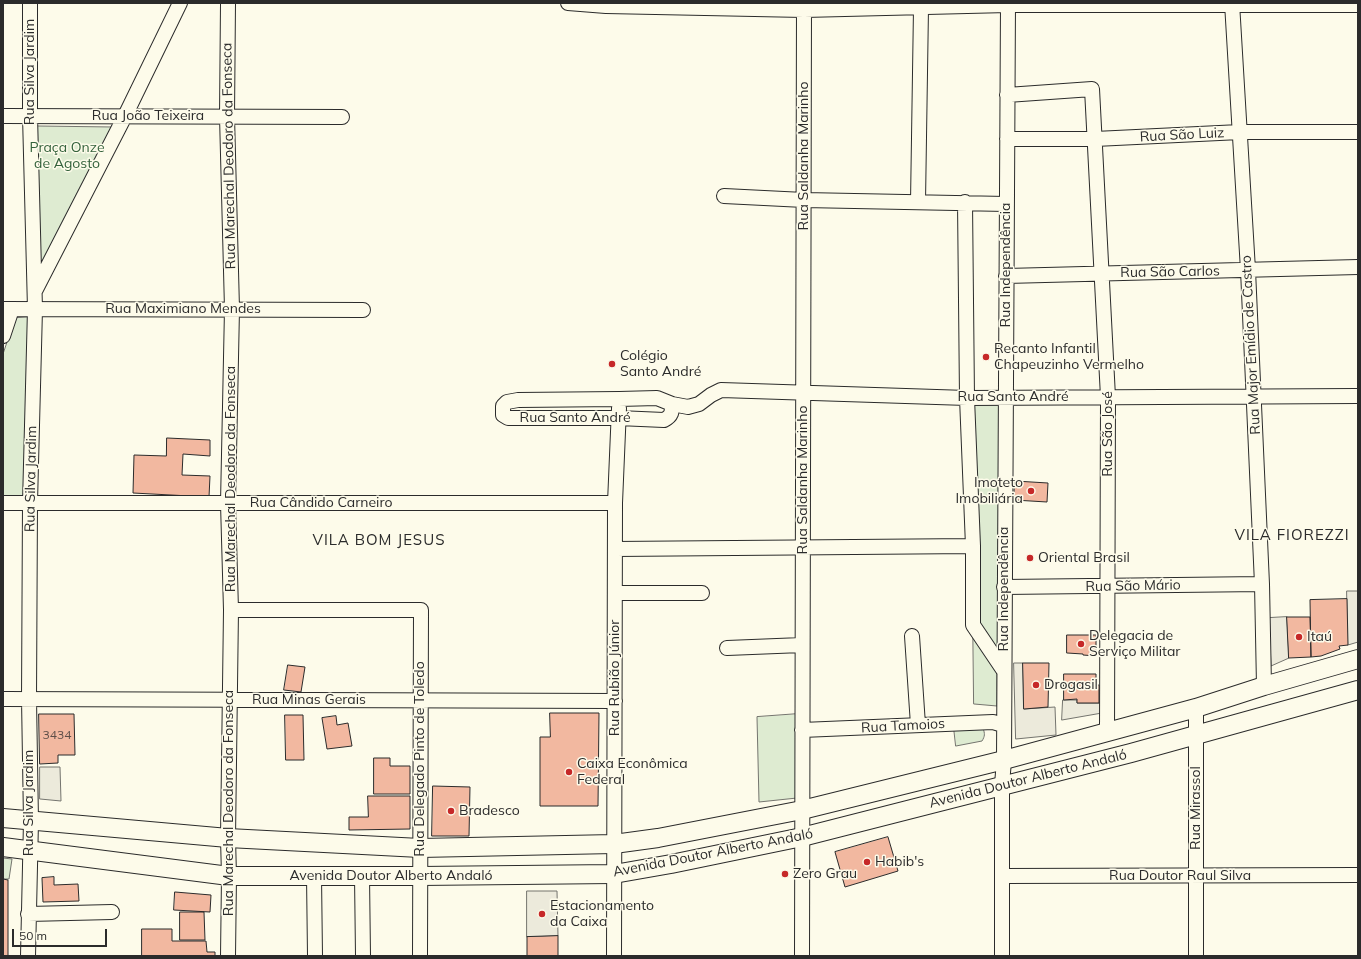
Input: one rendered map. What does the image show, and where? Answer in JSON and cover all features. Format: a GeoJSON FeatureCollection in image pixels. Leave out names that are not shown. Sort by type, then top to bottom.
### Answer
{"type":"FeatureCollection","features":[{"type":"Feature","properties":{"kind":"main road","name":"Avenida Doutor Alberto Andaló"},"geometry":{"type":"LineString","coordinates":[[3,818],[228,838],[420,848],[614,844],[802,810],[1004,760],[1196,708],[1264,686],[1358,660]]}},
{"type":"Feature","properties":{"kind":"main road","name":"Avenida Doutor Alberto Andaló"},"geometry":{"type":"LineString","coordinates":[[3,848],[229,876],[614,874],[802,837],[1196,735],[1358,690]]}},
{"type":"Feature","properties":{"kind":"street","name":"Rua Silva Jardim"},"geometry":{"type":"LineString","coordinates":[[28,956],[30,821],[30,503],[35,309],[30,116],[30,3]]}},
{"type":"Feature","properties":{"kind":"street"},"geometry":{"type":"LineString","coordinates":[[34,293],[125,116],[180,3]]}},
{"type":"Feature","properties":{"kind":"street","name":"Rua Marechal Deodoro da Fonseca"},"geometry":{"type":"LineString","coordinates":[[228,3],[227,116],[232,309],[228,503],[231,610],[229,700],[228,956]]}},
{"type":"Feature","properties":{"kind":"street"},"geometry":{"type":"LineString","coordinates":[[568,3],[921,8],[1008,4],[1358,5]]}},
{"type":"Feature","properties":{"kind":"street","name":"Rua Independência"},"geometry":{"type":"LineString","coordinates":[[1002,956],[1008,4]]}},
{"type":"Feature","properties":{"kind":"street","name":"Rua Major Emídio de Castro"},"geometry":{"type":"LineString","coordinates":[[1232,4],[1248,270],[1262,584],[1264,686]]}},
{"type":"Feature","properties":{"kind":"street","name":"Rua Saldanha Marinho"},"geometry":{"type":"LineString","coordinates":[[802,956],[804,7]]}},
{"type":"Feature","properties":{"kind":"street"},"geometry":{"type":"LineString","coordinates":[[918,202],[921,8]]}},
{"type":"Feature","properties":{"kind":"street","name":"Rua São José"},"geometry":{"type":"LineString","coordinates":[[1007,95],[1092,89],[1108,397],[1107,732]]}},
{"type":"Feature","properties":{"kind":"street","name":"Rua João Teixeira"},"geometry":{"type":"LineString","coordinates":[[3,116],[342,117]]}},
{"type":"Feature","properties":{"kind":"street","name":"Rua São Luiz"},"geometry":{"type":"LineString","coordinates":[[1007,139],[1095,139],[1240,132],[1358,132]]}},
{"type":"Feature","properties":{"kind":"street"},"geometry":{"type":"LineString","coordinates":[[724,196],[804,200],[1006,204]]}},
{"type":"Feature","properties":{"kind":"street","name":"Rua Independência"},"geometry":{"type":"LineString","coordinates":[[965,202],[967,398],[973,546],[973,625],[1004,671]]}},
{"type":"Feature","properties":{"kind":"street","name":"Rua São Carlos"},"geometry":{"type":"LineString","coordinates":[[1006,276],[1358,266]]}},
{"type":"Feature","properties":{"kind":"street"},"geometry":{"type":"LineString","coordinates":[[3,336],[8,309]]}},
{"type":"Feature","properties":{"kind":"street","name":"Rua Maximiano Mendes"},"geometry":{"type":"LineString","coordinates":[[8,309],[363,310]]}},
{"type":"Feature","properties":{"kind":"street","name":"Rua Santo André"},"geometry":{"type":"LineString","coordinates":[[672,404],[672,413],[670,417],[664,420],[618,418],[508,418],[504,415],[503,406],[508,402],[518,400],[657,398],[672,404],[688,407],[699,404],[721,390],[967,398],[1358,396]]}},
{"type":"Feature","properties":{"kind":"street","name":"Rua Rubião Júnior"},"geometry":{"type":"LineString","coordinates":[[614,956],[615,503],[619,399]]}},
{"type":"Feature","properties":{"kind":"street"},"geometry":{"type":"LineString","coordinates":[[555,418],[557,400]]}},
{"type":"Feature","properties":{"kind":"street"},"geometry":{"type":"LineString","coordinates":[[592,400],[592,418]]}},
{"type":"Feature","properties":{"kind":"street","name":"Rua Cândido Carneiro"},"geometry":{"type":"LineString","coordinates":[[3,503],[615,503]]}},
{"type":"Feature","properties":{"kind":"street"},"geometry":{"type":"LineString","coordinates":[[615,549],[973,546]]}},
{"type":"Feature","properties":{"kind":"street","name":"Rua São Mário"},"geometry":{"type":"LineString","coordinates":[[1004,587],[1262,584]]}},
{"type":"Feature","properties":{"kind":"street"},"geometry":{"type":"LineString","coordinates":[[615,593],[702,593]]}},
{"type":"Feature","properties":{"kind":"street","name":"Rua Delegado Pinto de Toledo"},"geometry":{"type":"LineString","coordinates":[[231,610],[420,610],[420,956]]}},
{"type":"Feature","properties":{"kind":"street"},"geometry":{"type":"LineString","coordinates":[[912,636],[918,725]]}},
{"type":"Feature","properties":{"kind":"street"},"geometry":{"type":"LineString","coordinates":[[727,648],[802,645]]}},
{"type":"Feature","properties":{"kind":"street","name":"Rua Minas Gerais"},"geometry":{"type":"LineString","coordinates":[[3,699],[614,701]]}},
{"type":"Feature","properties":{"kind":"street","name":"Rua Mirassol"},"geometry":{"type":"LineString","coordinates":[[1196,708],[1196,956]]}},
{"type":"Feature","properties":{"kind":"street","name":"Rua Tamoios"},"geometry":{"type":"LineString","coordinates":[[802,730],[993,722],[1004,725]]}},
{"type":"Feature","properties":{"kind":"street"},"geometry":{"type":"LineString","coordinates":[[314,876],[315,956]]}},
{"type":"Feature","properties":{"kind":"street"},"geometry":{"type":"LineString","coordinates":[[362,876],[362,956]]}},
{"type":"Feature","properties":{"kind":"street","name":"Rua Doutor Raul Silva"},"geometry":{"type":"LineString","coordinates":[[1003,876],[1358,876]]}},
{"type":"Feature","properties":{"kind":"street"},"geometry":{"type":"LineString","coordinates":[[28,914],[112,912]]}},
{"type":"Feature","properties":{"kind":"green space","name":"Praça Onze de Agosto"},"geometry":{"type":"Polygon","coordinates":[[[37,126],[114,127],[39,271],[37,126]]]}},
{"type":"Feature","properties":{"kind":"green space"},"geometry":{"type":"Polygon","coordinates":[[[30,317],[25,499],[3,500],[3,354],[15,318],[30,317]]]}},
{"type":"Feature","properties":{"kind":"green space"},"geometry":{"type":"Polygon","coordinates":[[[1001,396],[1001,662],[977,625],[971,398],[1001,396]]]}},
{"type":"Feature","properties":{"kind":"green space"},"geometry":{"type":"Polygon","coordinates":[[[973,631],[997,669],[997,706],[974,704],[973,631]]]}},
{"type":"Feature","properties":{"kind":"green space"},"geometry":{"type":"Polygon","coordinates":[[[798,714],[797,798],[759,802],[757,717],[798,714]]]}},
{"type":"Feature","properties":{"kind":"green space"},"geometry":{"type":"Polygon","coordinates":[[[954,728],[983,728],[984,736],[982,741],[956,746],[954,728]]]}},
{"type":"Feature","properties":{"kind":"green space"},"geometry":{"type":"Polygon","coordinates":[[[3,858],[12,859],[9,879],[3,879],[3,858]]]}},
{"type":"Feature","properties":{"kind":"shaded area"},"geometry":{"type":"Polygon","coordinates":[[[1347,591],[1358,591],[1358,642],[1348,645],[1347,591]]]}},
{"type":"Feature","properties":{"kind":"shaded area"},"geometry":{"type":"Polygon","coordinates":[[[1287,617],[1289,658],[1271,666],[1269,618],[1287,617]]]}},
{"type":"Feature","properties":{"kind":"shaded area"},"geometry":{"type":"Polygon","coordinates":[[[1014,663],[1023,663],[1024,709],[1055,707],[1056,735],[1016,739],[1014,663]]]}},
{"type":"Feature","properties":{"kind":"shaded area"},"geometry":{"type":"Polygon","coordinates":[[[1063,700],[1077,700],[1077,703],[1102,703],[1102,713],[1062,720],[1063,700]]]}},
{"type":"Feature","properties":{"kind":"shaded area"},"geometry":{"type":"Polygon","coordinates":[[[40,767],[60,767],[61,801],[40,799],[40,767]]]}},
{"type":"Feature","properties":{"kind":"shaded area","name":"Estacionamento da Caixa"},"geometry":{"type":"Polygon","coordinates":[[[527,891],[557,891],[558,936],[527,937],[527,891]]]}},
{"type":"Feature","properties":{"kind":"building"},"geometry":{"type":"Polygon","coordinates":[[[167,438],[210,440],[210,456],[183,454],[182,475],[210,476],[209,497],[133,493],[134,455],[166,456],[167,438]]]}},
{"type":"Feature","properties":{"kind":"building","name":"Imoteto Imobiliária"},"geometry":{"type":"Polygon","coordinates":[[[1015,481],[1048,483],[1047,502],[1014,500],[1015,481]]]}},
{"type":"Feature","properties":{"kind":"building"},"geometry":{"type":"Polygon","coordinates":[[[1347,599],[1348,645],[1339,646],[1340,649],[1321,656],[1311,657],[1310,600],[1347,599]]]}},
{"type":"Feature","properties":{"kind":"building","name":"Itaú"},"geometry":{"type":"Polygon","coordinates":[[[1287,617],[1310,617],[1311,657],[1289,658],[1287,617]]]}},
{"type":"Feature","properties":{"kind":"building","name":"Delegacia de Serviço Militar"},"geometry":{"type":"Polygon","coordinates":[[[1067,635],[1096,635],[1096,656],[1067,653],[1067,635]]]}},
{"type":"Feature","properties":{"kind":"building","name":"Drogasil"},"geometry":{"type":"Polygon","coordinates":[[[1023,663],[1049,663],[1048,707],[1024,709],[1023,663]]]}},
{"type":"Feature","properties":{"kind":"building"},"geometry":{"type":"Polygon","coordinates":[[[288,665],[305,667],[301,692],[284,690],[288,665]]]}},
{"type":"Feature","properties":{"kind":"building"},"geometry":{"type":"Polygon","coordinates":[[[1064,674],[1096,674],[1096,685],[1099,685],[1099,703],[1077,703],[1077,699],[1064,700],[1064,674]]]}},
{"type":"Feature","properties":{"kind":"building","name":"Caixa Econômica Federal"},"geometry":{"type":"Polygon","coordinates":[[[550,713],[599,713],[598,806],[540,806],[540,737],[550,737],[550,713]]]}},
{"type":"Feature","properties":{"kind":"building"},"geometry":{"type":"Polygon","coordinates":[[[39,714],[74,714],[75,755],[58,755],[58,763],[40,764],[39,714]]]}},
{"type":"Feature","properties":{"kind":"building"},"geometry":{"type":"Polygon","coordinates":[[[285,715],[303,715],[304,760],[286,760],[285,715]]]}},
{"type":"Feature","properties":{"kind":"building"},"geometry":{"type":"Polygon","coordinates":[[[336,716],[337,725],[348,723],[352,746],[327,749],[322,718],[336,716]]]}},
{"type":"Feature","properties":{"kind":"building"},"geometry":{"type":"Polygon","coordinates":[[[374,758],[390,758],[390,766],[410,766],[410,794],[374,794],[374,758]]]}},
{"type":"Feature","properties":{"kind":"building","name":"Bradesco"},"geometry":{"type":"Polygon","coordinates":[[[433,786],[470,787],[469,836],[432,836],[433,786]]]}},
{"type":"Feature","properties":{"kind":"building"},"geometry":{"type":"Polygon","coordinates":[[[368,796],[410,796],[410,829],[349,830],[349,817],[368,817],[368,796]]]}},
{"type":"Feature","properties":{"kind":"building","name":"Habib's"},"geometry":{"type":"Polygon","coordinates":[[[888,837],[898,871],[845,887],[835,852],[888,837]]]}},
{"type":"Feature","properties":{"kind":"building"},"geometry":{"type":"Polygon","coordinates":[[[54,877],[54,885],[78,884],[79,901],[43,902],[42,878],[54,877]]]}},
{"type":"Feature","properties":{"kind":"building"},"geometry":{"type":"Polygon","coordinates":[[[3,879],[8,880],[8,956],[3,956],[3,879]]]}},
{"type":"Feature","properties":{"kind":"building"},"geometry":{"type":"Polygon","coordinates":[[[175,892],[211,895],[210,912],[174,910],[175,892]]]}},
{"type":"Feature","properties":{"kind":"building"},"geometry":{"type":"Polygon","coordinates":[[[180,912],[204,912],[205,940],[180,940],[180,912]]]}},
{"type":"Feature","properties":{"kind":"building"},"geometry":{"type":"Polygon","coordinates":[[[142,929],[172,929],[172,941],[206,941],[207,952],[215,952],[215,956],[142,956],[142,929]]]}},
{"type":"Feature","properties":{"kind":"building"},"geometry":{"type":"Polygon","coordinates":[[[558,936],[558,956],[527,956],[527,937],[558,936]]]}},
{"type":"Feature","properties":{"kind":"place","name":"Recanto Infantil Chapeuzinho Vermelho"},"geometry":{"type":"Point","coordinates":[986,357]}},
{"type":"Feature","properties":{"kind":"place","name":"Colégio Santo André"},"geometry":{"type":"Point","coordinates":[612,364]}},
{"type":"Feature","properties":{"kind":"place","name":"Imoteto Imobiliária"},"geometry":{"type":"Point","coordinates":[1031,491]}},
{"type":"Feature","properties":{"kind":"place","name":"Oriental Brasil"},"geometry":{"type":"Point","coordinates":[1030,558]}},
{"type":"Feature","properties":{"kind":"place","name":"Itaú"},"geometry":{"type":"Point","coordinates":[1299,637]}},
{"type":"Feature","properties":{"kind":"place","name":"Delegacia de Serviço Militar"},"geometry":{"type":"Point","coordinates":[1081,644]}},
{"type":"Feature","properties":{"kind":"place","name":"Drogasil"},"geometry":{"type":"Point","coordinates":[1036,685]}},
{"type":"Feature","properties":{"kind":"place","name":"Caixa Econômica Federal"},"geometry":{"type":"Point","coordinates":[569,772]}},
{"type":"Feature","properties":{"kind":"place","name":"Bradesco"},"geometry":{"type":"Point","coordinates":[451,811]}},
{"type":"Feature","properties":{"kind":"place","name":"Habib's"},"geometry":{"type":"Point","coordinates":[867,862]}},
{"type":"Feature","properties":{"kind":"place","name":"Zero Grau"},"geometry":{"type":"Point","coordinates":[785,874]}},
{"type":"Feature","properties":{"kind":"place","name":"Estacionamento da Caixa"},"geometry":{"type":"Point","coordinates":[542,914]}},
{"type":"Feature","properties":{"kind":"district","name":"VILA FIOREZZI"},"geometry":{"type":"Point","coordinates":[1292,535]}},
{"type":"Feature","properties":{"kind":"district","name":"VILA BOM JESUS"},"geometry":{"type":"Point","coordinates":[379,540]}}]}
